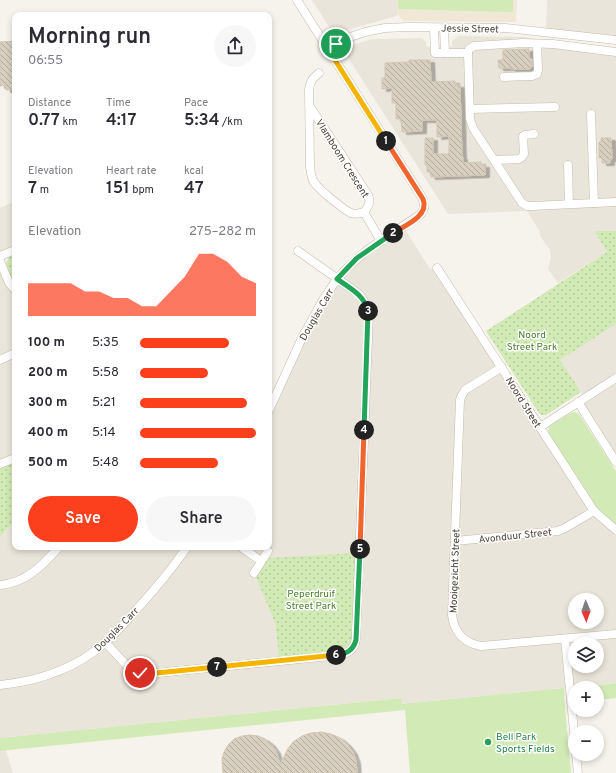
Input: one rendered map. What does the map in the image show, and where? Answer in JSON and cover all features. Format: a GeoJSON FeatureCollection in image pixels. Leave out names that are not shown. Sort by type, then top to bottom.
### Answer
{"type":"FeatureCollection","features":[{"type":"Feature","properties":{"kind":"street"},"geometry":{"type":"LineString","coordinates":[[297,0],[328,49]]}},
{"type":"Feature","properties":{"kind":"street","name":"Jessie Street"},"geometry":{"type":"LineString","coordinates":[[328,49],[353,36],[385,28],[506,28],[616,40]]}},
{"type":"Feature","properties":{"kind":"street"},"geometry":{"type":"LineString","coordinates":[[434,28],[435,53],[468,53]]}},
{"type":"Feature","properties":{"kind":"street"},"geometry":{"type":"LineString","coordinates":[[444,28],[445,53]]}},
{"type":"Feature","properties":{"kind":"street"},"geometry":{"type":"LineString","coordinates":[[435,39],[445,39]]}},
{"type":"Feature","properties":{"kind":"street"},"geometry":{"type":"LineString","coordinates":[[504,77],[532,76],[536,74],[538,70],[537,44]]}},
{"type":"Feature","properties":{"kind":"street"},"geometry":{"type":"LineString","coordinates":[[616,52],[537,44],[474,46],[469,49],[468,53],[470,119],[473,128],[522,203],[524,205],[616,202]]}},
{"type":"Feature","properties":{"kind":"street","name":"Douglas Carr"},"geometry":{"type":"LineString","coordinates":[[272,403],[303,336],[323,300],[337,279],[357,258],[418,217],[424,208],[423,199],[328,49]]}},
{"type":"Feature","properties":{"kind":"street","name":"Vlamboom Crescent"},"geometry":{"type":"LineString","coordinates":[[309,105],[368,195],[370,202],[364,212],[352,214],[314,184],[310,167],[309,105],[309,83],[311,79],[319,73]]}},
{"type":"Feature","properties":{"kind":"street"},"geometry":{"type":"LineString","coordinates":[[470,110],[555,107]]}},
{"type":"Feature","properties":{"kind":"street"},"geometry":{"type":"LineString","coordinates":[[591,114],[594,203]]}},
{"type":"Feature","properties":{"kind":"street"},"geometry":{"type":"LineString","coordinates":[[494,160],[522,157],[524,154],[524,135],[534,134]]}},
{"type":"Feature","properties":{"kind":"street"},"geometry":{"type":"LineString","coordinates":[[568,165],[569,204]]}},
{"type":"Feature","properties":{"kind":"street","name":"Vlamboom Crescent"},"geometry":{"type":"LineString","coordinates":[[364,212],[381,241]]}},
{"type":"Feature","properties":{"kind":"street"},"geometry":{"type":"LineString","coordinates":[[0,256],[12,251]]}},
{"type":"Feature","properties":{"kind":"street"},"geometry":{"type":"LineString","coordinates":[[105,642],[130,669],[134,672],[146,674],[340,655],[347,653],[353,648],[356,640],[369,317],[362,297],[298,251]]}},
{"type":"Feature","properties":{"kind":"street"},"geometry":{"type":"LineString","coordinates":[[0,261],[9,283],[12,286]]}},
{"type":"Feature","properties":{"kind":"street","name":"Noord Street"},"geometry":{"type":"LineString","coordinates":[[438,268],[594,511],[616,530]]}},
{"type":"Feature","properties":{"kind":"street"},"geometry":{"type":"LineString","coordinates":[[0,360],[12,354]]}},
{"type":"Feature","properties":{"kind":"street","name":"Mooigezicht Street"},"geometry":{"type":"LineString","coordinates":[[502,368],[465,390],[462,394],[452,615],[454,626],[463,638],[476,646],[486,647],[616,634]]}},
{"type":"Feature","properties":{"kind":"street"},"geometry":{"type":"LineString","coordinates":[[540,427],[616,378]]}},
{"type":"Feature","properties":{"kind":"street"},"geometry":{"type":"LineString","coordinates":[[578,402],[616,462]]}},
{"type":"Feature","properties":{"kind":"street"},"geometry":{"type":"LineString","coordinates":[[0,464],[12,459]]}},
{"type":"Feature","properties":{"kind":"street","name":"Avonduur Street"},"geometry":{"type":"LineString","coordinates":[[455,541],[558,531],[594,511]]}},
{"type":"Feature","properties":{"kind":"street"},"geometry":{"type":"LineString","coordinates":[[0,585],[16,582],[29,576],[42,566],[56,550]]}},
{"type":"Feature","properties":{"kind":"street","name":"Douglas Carr"},"geometry":{"type":"LineString","coordinates":[[0,685],[25,682],[50,675],[78,661],[105,642],[164,579],[185,550]]}},
{"type":"Feature","properties":{"kind":"street"},"geometry":{"type":"LineString","coordinates":[[245,550],[261,561]]}},
{"type":"Feature","properties":{"kind":"street"},"geometry":{"type":"LineString","coordinates":[[254,573],[268,551]]}},
{"type":"Feature","properties":{"kind":"street"},"geometry":{"type":"LineString","coordinates":[[566,639],[574,725]]}},
{"type":"Feature","properties":{"kind":"street"},"geometry":{"type":"LineString","coordinates":[[577,761],[578,773]]}},
{"type":"Feature","properties":{"kind":"shaded area"},"geometry":{"type":"Polygon","coordinates":[[[312,0],[397,0],[397,16],[347,30],[341,34],[333,33],[312,0]]]}},
{"type":"Feature","properties":{"kind":"shaded area"},"geometry":{"type":"Polygon","coordinates":[[[397,0],[517,0],[516,22],[404,21],[397,14],[397,0]]]}},
{"type":"Feature","properties":{"kind":"shaded area"},"geometry":{"type":"Polygon","coordinates":[[[547,0],[616,0],[616,39],[546,31],[547,0]]]}},
{"type":"Feature","properties":{"kind":"shaded area"},"geometry":{"type":"Polygon","coordinates":[[[459,36],[522,37],[616,48],[616,231],[594,231],[607,252],[558,283],[548,269],[551,257],[550,250],[540,236],[540,232],[527,211],[448,214],[347,56],[350,46],[372,39],[422,38],[428,47],[452,47],[452,41],[459,36]]]}},
{"type":"Feature","properties":{"kind":"shaded area"},"geometry":{"type":"Polygon","coordinates":[[[12,202],[12,250],[0,255],[0,208],[12,202]]]}},
{"type":"Feature","properties":{"kind":"shaded area"},"geometry":{"type":"Polygon","coordinates":[[[403,226],[430,269],[438,267],[594,511],[616,530],[616,683],[604,684],[604,681],[568,681],[568,688],[401,704],[401,698],[0,738],[0,537],[12,524],[12,550],[272,550],[272,403],[336,279],[403,226]],[[275,623],[279,657],[340,654],[275,623]]]}},
{"type":"Feature","properties":{"kind":"shaded area"},"geometry":{"type":"Polygon","coordinates":[[[0,260],[12,283],[12,459],[0,464],[0,260]]]}},
{"type":"Feature","properties":{"kind":"shaded area"},"geometry":{"type":"Polygon","coordinates":[[[616,324],[616,462],[578,403],[585,398],[559,360],[616,324]]]}},
{"type":"Feature","properties":{"kind":"shaded area"},"geometry":{"type":"Polygon","coordinates":[[[6,750],[13,773],[0,773],[0,751],[6,750]]]}},
{"type":"Feature","properties":{"kind":"green space"},"geometry":{"type":"Polygon","coordinates":[[[398,0],[513,0],[513,12],[398,9],[398,0]]]}},
{"type":"Feature","properties":{"kind":"green space","name":"Noord Street Park"},"geometry":{"type":"Polygon","coordinates":[[[594,231],[616,231],[616,324],[560,360],[581,392],[546,415],[542,415],[539,413],[486,331],[607,252],[594,231]]]}},
{"type":"Feature","properties":{"kind":"green space"},"geometry":{"type":"Polygon","coordinates":[[[12,255],[12,280],[6,264],[9,257],[12,255]]]}},
{"type":"Feature","properties":{"kind":"green space"},"geometry":{"type":"Polygon","coordinates":[[[575,412],[579,414],[616,471],[616,527],[603,516],[595,505],[549,434],[548,429],[551,425],[561,418],[575,412]]]}},
{"type":"Feature","properties":{"kind":"green space"},"geometry":{"type":"Polygon","coordinates":[[[12,463],[12,524],[0,537],[0,468],[12,463]]]}},
{"type":"Feature","properties":{"kind":"green space","name":"Peperdruif Street Park"},"geometry":{"type":"Polygon","coordinates":[[[356,553],[353,636],[349,646],[339,651],[279,657],[275,623],[256,577],[269,558],[356,553]]]}},
{"type":"Feature","properties":{"kind":"green space"},"geometry":{"type":"Polygon","coordinates":[[[616,683],[616,698],[604,699],[604,684],[616,683]]]}},
{"type":"Feature","properties":{"kind":"green space","name":"Bell Park Sports Fields"},"geometry":{"type":"Polygon","coordinates":[[[564,688],[568,761],[570,761],[571,773],[410,773],[405,710],[0,751],[0,738],[402,698],[401,704],[564,688]]]}},
{"type":"Feature","properties":{"kind":"building"},"geometry":{"type":"Polygon","coordinates":[[[12,41],[12,89],[6,90],[6,85],[0,86],[0,42],[12,41]]]}},
{"type":"Feature","properties":{"kind":"building"},"geometry":{"type":"Polygon","coordinates":[[[529,49],[529,59],[532,59],[532,67],[530,67],[530,69],[499,68],[498,60],[503,60],[503,50],[529,49]]]}},
{"type":"Feature","properties":{"kind":"building"},"geometry":{"type":"Polygon","coordinates":[[[409,60],[430,60],[431,82],[455,81],[455,85],[460,85],[463,163],[481,162],[481,165],[485,165],[485,175],[431,177],[430,172],[427,172],[427,165],[425,165],[425,138],[433,138],[433,154],[449,154],[449,136],[437,137],[437,120],[422,120],[422,131],[402,132],[401,119],[396,119],[396,103],[392,103],[392,88],[382,89],[382,78],[385,78],[385,63],[409,62],[409,60]]]}},
{"type":"Feature","properties":{"kind":"building"},"geometry":{"type":"Polygon","coordinates":[[[601,138],[611,138],[612,159],[610,159],[610,163],[602,163],[602,158],[599,158],[599,142],[601,142],[601,138]]]}},
{"type":"Feature","properties":{"kind":"building"},"geometry":{"type":"Polygon","coordinates":[[[321,732],[340,738],[347,744],[353,752],[356,761],[357,773],[223,773],[222,759],[224,752],[234,739],[250,735],[265,739],[276,751],[280,765],[287,750],[293,742],[302,736],[321,732]]]}},
{"type":"Feature","properties":{"kind":"place","name":"Bell Park Sports Fields"},"geometry":{"type":"Point","coordinates":[488,742]}},
{"type":"Feature","properties":{"kind":"route"},"geometry":{"type":"LineString","coordinates":[[140,673],[152,674],[340,655],[350,651],[355,644],[369,317],[362,297],[337,279],[367,250],[418,217],[423,211],[425,204],[328,49],[336,44]]}}]}
